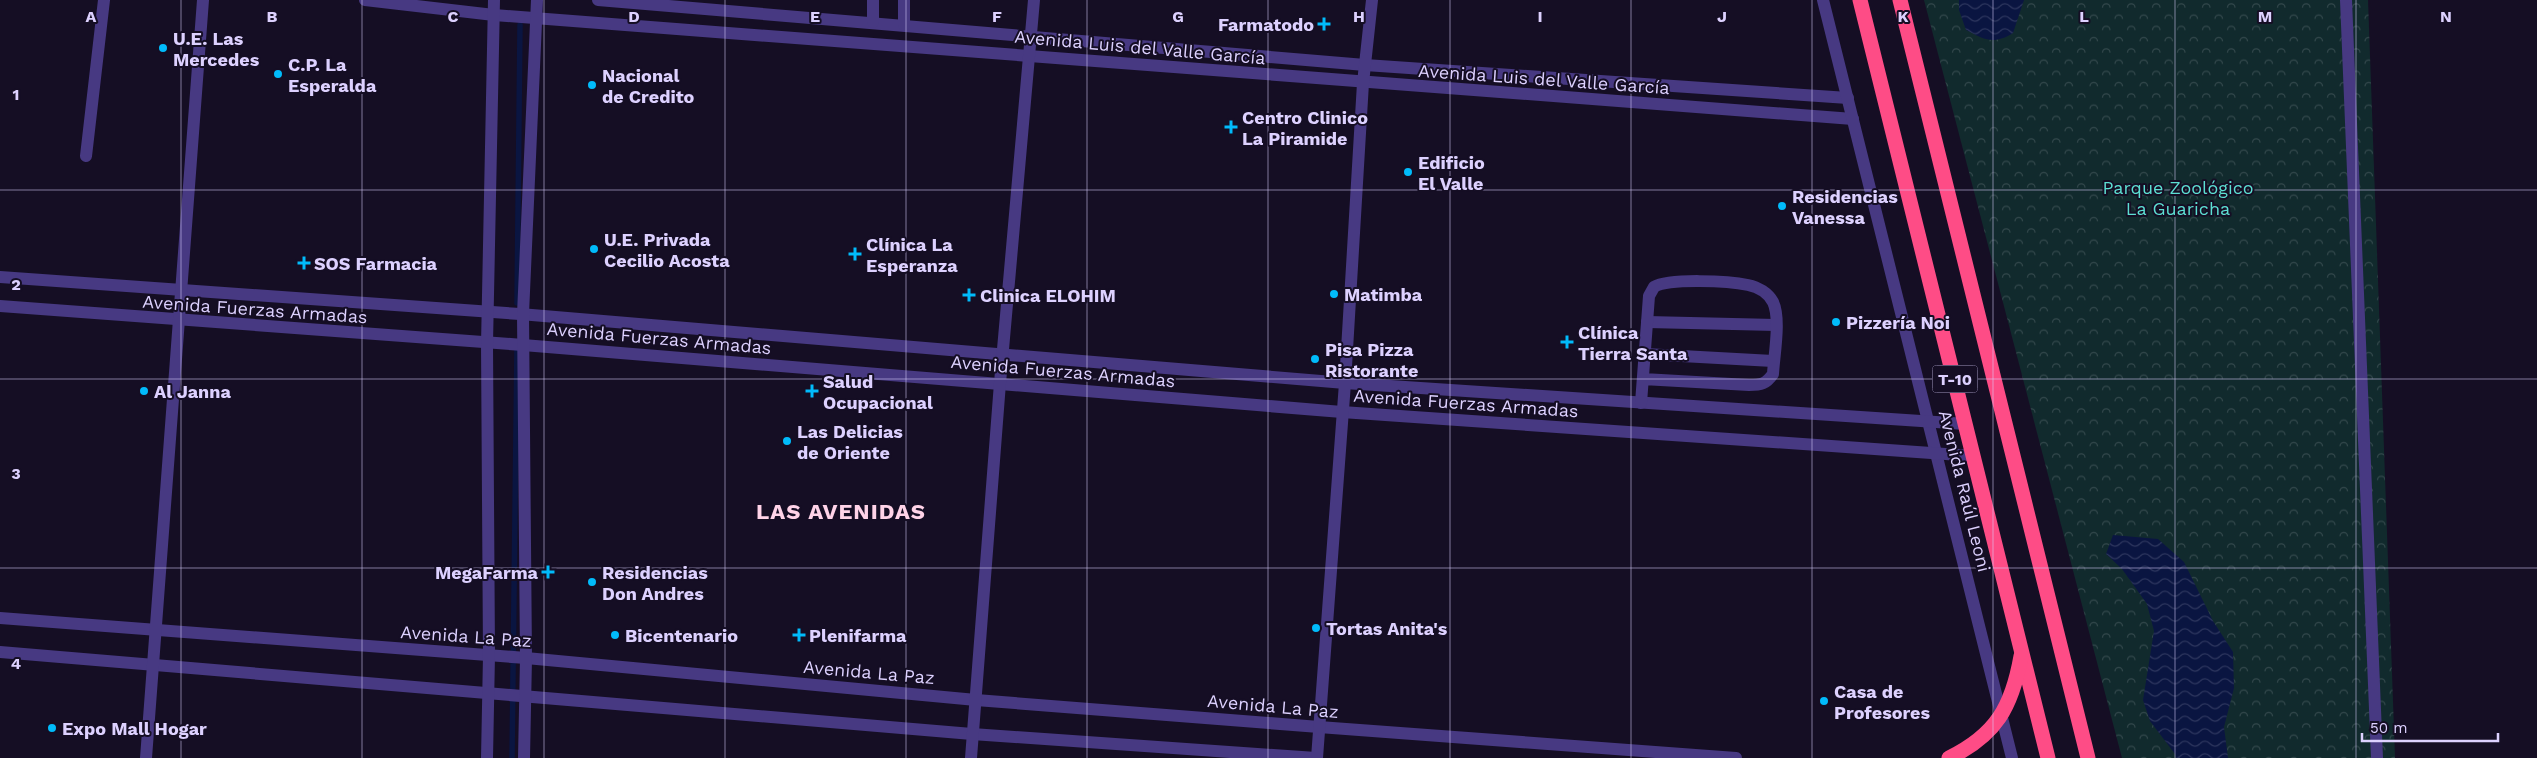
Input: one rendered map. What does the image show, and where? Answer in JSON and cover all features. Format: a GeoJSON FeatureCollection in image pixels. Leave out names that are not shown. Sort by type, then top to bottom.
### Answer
{"type":"FeatureCollection","features":[{"type":"Feature","properties":{"kind":"highway","name":"Avenida Raúl Leoni"},"geometry":{"type":"LineString","coordinates":[[1860,0],[2048,758]]}},
{"type":"Feature","properties":{"kind":"highway","name":"T-10"},"geometry":{"type":"LineString","coordinates":[[1900,0],[2088,758]]}},
{"type":"Feature","properties":{"kind":"highway"},"geometry":{"type":"LineString","coordinates":[[1949,758],[1982,738],[2002,717],[2012,694],[2022,650]]}},
{"type":"Feature","properties":{"kind":"street"},"geometry":{"type":"LineString","coordinates":[[86,156],[104,0]]}},
{"type":"Feature","properties":{"kind":"street"},"geometry":{"type":"LineString","coordinates":[[146,758],[203,0]]}},
{"type":"Feature","properties":{"kind":"street","name":"Avenida Luis del Valle García"},"geometry":{"type":"LineString","coordinates":[[365,0],[494,15],[1853,119]]}},
{"type":"Feature","properties":{"kind":"street"},"geometry":{"type":"LineString","coordinates":[[487,758],[494,0]]}},
{"type":"Feature","properties":{"kind":"street"},"geometry":{"type":"LineString","coordinates":[[524,758],[522,314],[537,0]]}},
{"type":"Feature","properties":{"kind":"street","name":"Avenida Luis del Valle García"},"geometry":{"type":"LineString","coordinates":[[598,0],[1031,35],[1365,65],[1848,98]]}},
{"type":"Feature","properties":{"kind":"street"},"geometry":{"type":"LineString","coordinates":[[873,0],[873,22]]}},
{"type":"Feature","properties":{"kind":"street"},"geometry":{"type":"LineString","coordinates":[[904,0],[904,25]]}},
{"type":"Feature","properties":{"kind":"street"},"geometry":{"type":"LineString","coordinates":[[971,758],[1000,383],[1034,0]]}},
{"type":"Feature","properties":{"kind":"street"},"geometry":{"type":"LineString","coordinates":[[0,652],[972,734],[1317,758],[1345,383],[1363,83],[1372,0]]}},
{"type":"Feature","properties":{"kind":"street","name":"Avenida Raúl Leoni"},"geometry":{"type":"LineString","coordinates":[[1823,0],[2012,758]]}},
{"type":"Feature","properties":{"kind":"street"},"geometry":{"type":"LineString","coordinates":[[2346,0],[2377,758]]}},
{"type":"Feature","properties":{"kind":"street","name":"Avenida Fuerzas Armadas"},"geometry":{"type":"LineString","coordinates":[[0,277],[522,314],[1003,356],[1345,383],[1966,424]]}},
{"type":"Feature","properties":{"kind":"street"},"geometry":{"type":"LineString","coordinates":[[1641,403],[1649,296],[1654,287],[1674,280],[1749,285],[1764,292],[1772,301],[1776,313],[1773,374],[1767,382],[1760,386],[1643,379]]}},
{"type":"Feature","properties":{"kind":"street","name":"Avenida Fuerzas Armadas"},"geometry":{"type":"LineString","coordinates":[[0,306],[178,321],[522,345],[1342,412],[1974,456]]}},
{"type":"Feature","properties":{"kind":"street"},"geometry":{"type":"LineString","coordinates":[[1647,322],[1776,325]]}},
{"type":"Feature","properties":{"kind":"street"},"geometry":{"type":"LineString","coordinates":[[1645,354],[1773,361]]}},
{"type":"Feature","properties":{"kind":"street","name":"Avenida La Paz"},"geometry":{"type":"LineString","coordinates":[[0,618],[525,658],[976,700],[1319,728],[1736,758]]}},
{"type":"Feature","properties":{"kind":"green space","name":"Parque Zoológico La Guaricha"},"geometry":{"type":"Polygon","coordinates":[[[1924,0],[2368,0],[2395,758],[2122,758],[1924,0]]]}},
{"type":"Feature","properties":{"kind":"water"},"geometry":{"type":"Polygon","coordinates":[[[1959,0],[2024,0],[2013,33],[2000,39],[1990,40],[1966,30],[1959,10],[1959,0]]]}},
{"type":"Feature","properties":{"kind":"water"},"geometry":{"type":"Polygon","coordinates":[[[2113,535],[2158,539],[2184,562],[2213,621],[2233,652],[2234,688],[2224,727],[2228,758],[2176,758],[2150,721],[2143,700],[2154,631],[2147,604],[2122,569],[2106,554],[2113,535]]]}},
{"type":"Feature","properties":{"kind":"waterway"},"geometry":{"type":"LineString","coordinates":[[517,303],[520,25]]}},
{"type":"Feature","properties":{"kind":"waterway"},"geometry":{"type":"LineString","coordinates":[[512,758],[517,345]]}},
{"type":"Feature","properties":{"kind":"place","name":"Farmatodo"},"geometry":{"type":"Point","coordinates":[1324,24]}},
{"type":"Feature","properties":{"kind":"place","name":"U.E. Las Mercedes"},"geometry":{"type":"Point","coordinates":[163,48]}},
{"type":"Feature","properties":{"kind":"place","name":"C.P. La Esperalda"},"geometry":{"type":"Point","coordinates":[278,74]}},
{"type":"Feature","properties":{"kind":"place","name":"Nacional de Credito"},"geometry":{"type":"Point","coordinates":[592,85]}},
{"type":"Feature","properties":{"kind":"place","name":"Centro Clinico La Piramide"},"geometry":{"type":"Point","coordinates":[1231,127]}},
{"type":"Feature","properties":{"kind":"place","name":"Edificio El Valle"},"geometry":{"type":"Point","coordinates":[1408,172]}},
{"type":"Feature","properties":{"kind":"place","name":"Residencias Vanessa"},"geometry":{"type":"Point","coordinates":[1782,206]}},
{"type":"Feature","properties":{"kind":"place","name":"U.E. Privada Cecilio Acosta"},"geometry":{"type":"Point","coordinates":[594,249]}},
{"type":"Feature","properties":{"kind":"place","name":"Clínica La Esperanza"},"geometry":{"type":"Point","coordinates":[855,254]}},
{"type":"Feature","properties":{"kind":"place","name":"SOS Farmacia"},"geometry":{"type":"Point","coordinates":[304,263]}},
{"type":"Feature","properties":{"kind":"place","name":"Matimba"},"geometry":{"type":"Point","coordinates":[1334,294]}},
{"type":"Feature","properties":{"kind":"place","name":"Clinica ELOHIM"},"geometry":{"type":"Point","coordinates":[969,295]}},
{"type":"Feature","properties":{"kind":"place","name":"Pizzería Noi"},"geometry":{"type":"Point","coordinates":[1836,322]}},
{"type":"Feature","properties":{"kind":"place","name":"Clínica Tierra Santa"},"geometry":{"type":"Point","coordinates":[1567,342]}},
{"type":"Feature","properties":{"kind":"place","name":"Pisa Pizza Ristorante"},"geometry":{"type":"Point","coordinates":[1315,359]}},
{"type":"Feature","properties":{"kind":"place","name":"Al Janna"},"geometry":{"type":"Point","coordinates":[144,391]}},
{"type":"Feature","properties":{"kind":"place","name":"Salud Ocupacional"},"geometry":{"type":"Point","coordinates":[812,391]}},
{"type":"Feature","properties":{"kind":"place","name":"Las Delicias de Oriente"},"geometry":{"type":"Point","coordinates":[787,441]}},
{"type":"Feature","properties":{"kind":"place","name":"MegaFarma"},"geometry":{"type":"Point","coordinates":[548,572]}},
{"type":"Feature","properties":{"kind":"place","name":"Residencias Don Andres"},"geometry":{"type":"Point","coordinates":[592,582]}},
{"type":"Feature","properties":{"kind":"place","name":"Tortas Anita's"},"geometry":{"type":"Point","coordinates":[1316,628]}},
{"type":"Feature","properties":{"kind":"place","name":"Bicentenario"},"geometry":{"type":"Point","coordinates":[615,635]}},
{"type":"Feature","properties":{"kind":"place","name":"Plenifarma"},"geometry":{"type":"Point","coordinates":[799,635]}},
{"type":"Feature","properties":{"kind":"place","name":"Casa de Profesores"},"geometry":{"type":"Point","coordinates":[1824,701]}},
{"type":"Feature","properties":{"kind":"place","name":"Expo Mall Hogar"},"geometry":{"type":"Point","coordinates":[52,728]}},
{"type":"Feature","properties":{"kind":"district","name":"LAS AVENIDAS"},"geometry":{"type":"Point","coordinates":[841,511]}}]}
